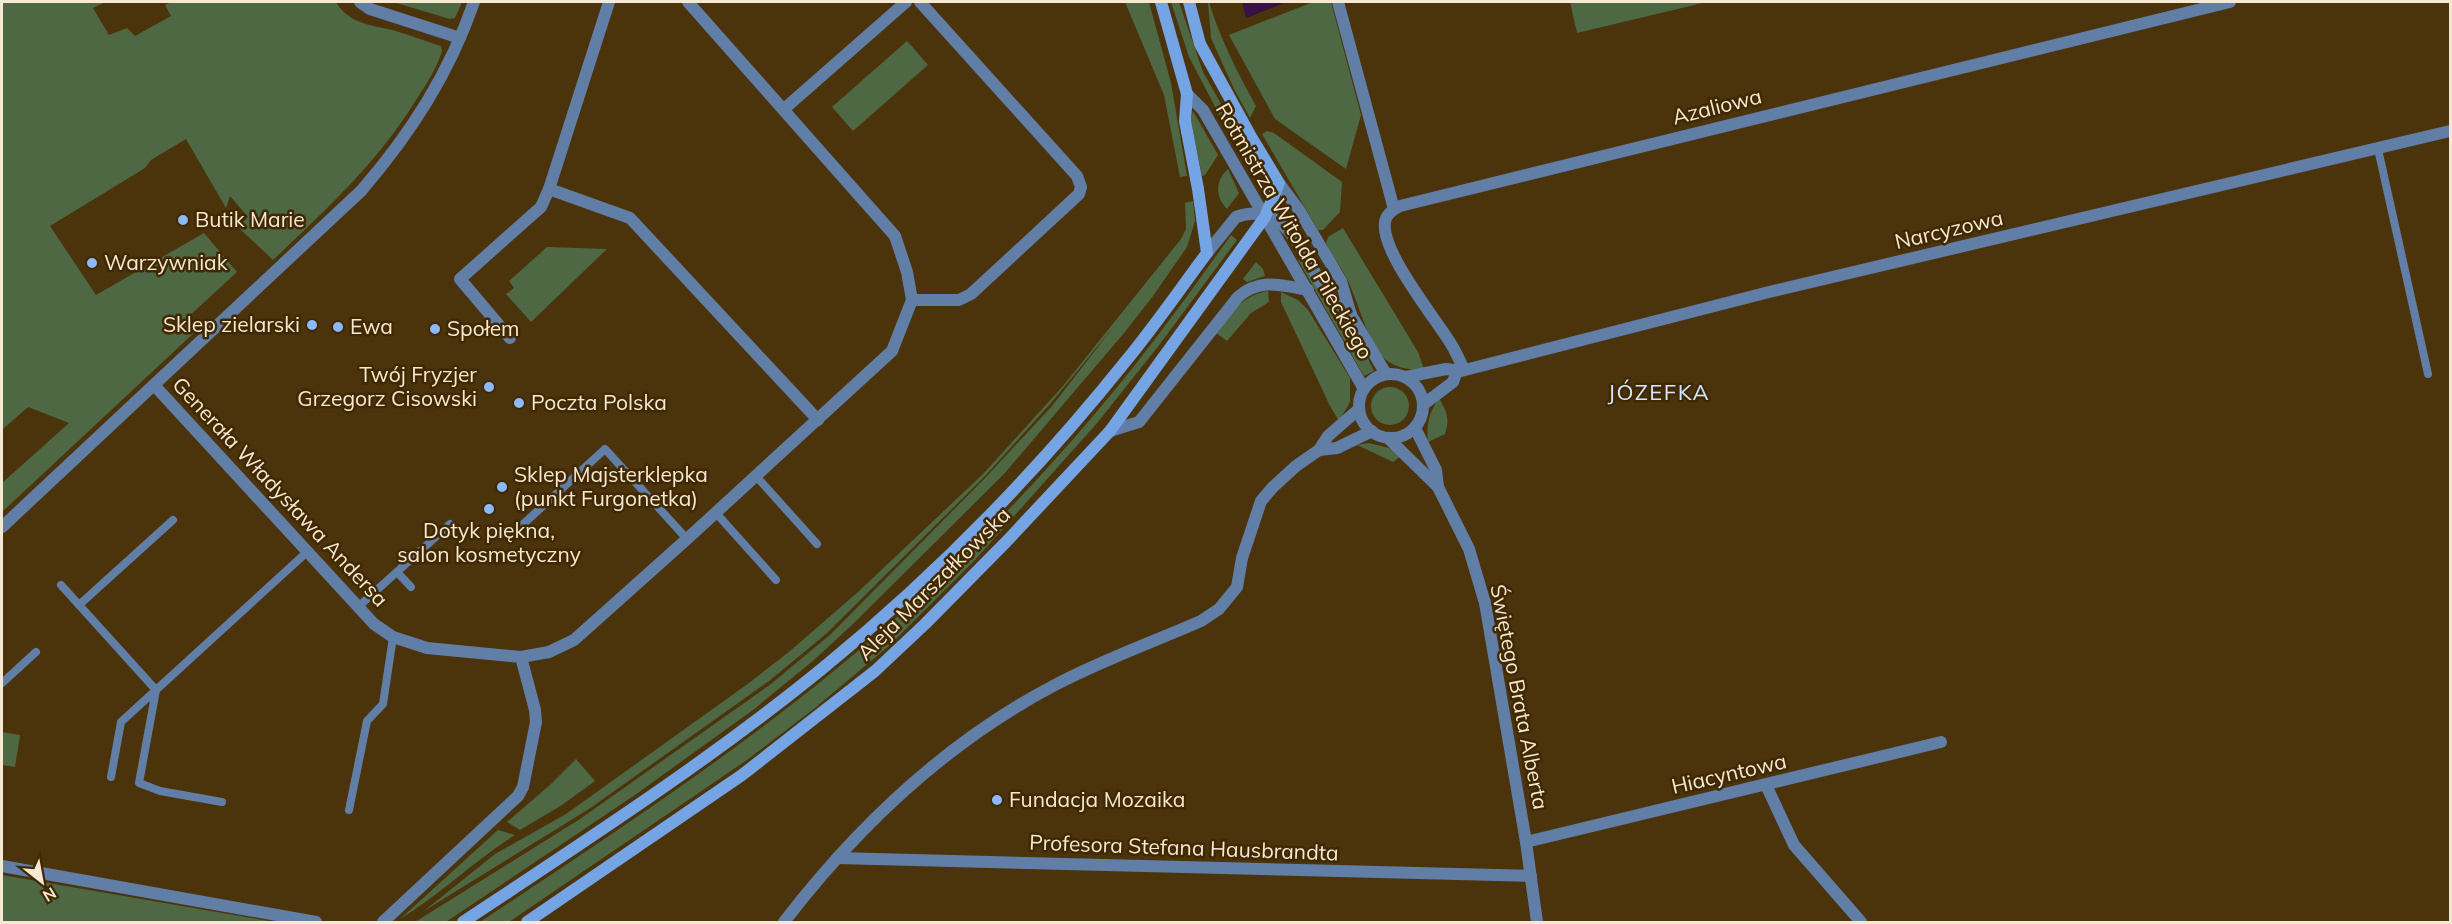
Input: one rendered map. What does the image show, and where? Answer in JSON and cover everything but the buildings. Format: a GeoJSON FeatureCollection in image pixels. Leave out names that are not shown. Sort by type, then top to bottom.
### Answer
{"type":"FeatureCollection","features":[{"type":"Feature","properties":{"kind":"main road","name":"Rotmistrza Witolda Pileckiego"},"geometry":{"type":"LineString","coordinates":[[1161,2],[1187,94],[1185,121],[1207,253]]}},
{"type":"Feature","properties":{"kind":"main road","name":"Rotmistrza Witolda Pileckiego"},"geometry":{"type":"LineString","coordinates":[[1189,2],[1200,44],[1279,183]]}},
{"type":"Feature","properties":{"kind":"main road","name":"Aleja Marszałkowska"},"geometry":{"type":"LineString","coordinates":[[527,922],[742,775],[875,671],[1006,542],[1110,431],[1265,216],[1279,183]]}},
{"type":"Feature","properties":{"kind":"main road","name":"Aleja Marszałkowska"},"geometry":{"type":"LineString","coordinates":[[463,922],[721,747],[823,668],[902,599],[1035,466],[1125,363],[1207,253]]}},
{"type":"Feature","properties":{"kind":"street"},"geometry":{"type":"LineString","coordinates":[[360,2],[370,9],[460,38]]}},
{"type":"Feature","properties":{"kind":"street"},"geometry":{"type":"LineString","coordinates":[[2,527],[361,191],[395,152],[423,110],[444,74],[474,2]]}},
{"type":"Feature","properties":{"kind":"street"},"geometry":{"type":"LineString","coordinates":[[510,338],[460,279],[541,207],[549,189],[609,2]]}},
{"type":"Feature","properties":{"kind":"street"},"geometry":{"type":"LineString","coordinates":[[688,2],[895,236],[907,272],[912,300],[959,300],[971,294],[1074,200],[1081,187],[1077,176],[920,2]]}},
{"type":"Feature","properties":{"kind":"street"},"geometry":{"type":"LineString","coordinates":[[784,109],[906,2]]}},
{"type":"Feature","properties":{"kind":"street"},"geometry":{"type":"LineString","coordinates":[[1338,2],[1394,209],[1385,220],[1387,240],[1418,298],[1451,344],[1461,370],[1453,382],[1424,404]]}},
{"type":"Feature","properties":{"kind":"street","name":"Azaliowa"},"geometry":{"type":"LineString","coordinates":[[1394,209],[1409,203],[2230,2]]}},
{"type":"Feature","properties":{"kind":"street","name":"Rotmistrza Witolda Pileckiego"},"geometry":{"type":"LineString","coordinates":[[1187,94],[1203,110],[1364,389]]}},
{"type":"Feature","properties":{"kind":"street","name":"Narcyzowa"},"geometry":{"type":"LineString","coordinates":[[1406,377],[1446,369],[1461,370],[1769,292],[2451,131]]}},
{"type":"Feature","properties":{"kind":"street","name":"Rotmistrza Witolda Pileckiego"},"geometry":{"type":"LineString","coordinates":[[1279,183],[1299,210],[1341,281],[1352,315],[1386,374]]}},
{"type":"Feature","properties":{"kind":"street"},"geometry":{"type":"LineString","coordinates":[[549,189],[630,218],[818,420]]}},
{"type":"Feature","properties":{"kind":"street"},"geometry":{"type":"LineString","coordinates":[[1207,253],[1236,217],[1246,214],[1265,216],[1275,220],[1290,230],[1325,291],[1352,315]]}},
{"type":"Feature","properties":{"kind":"street"},"geometry":{"type":"LineString","coordinates":[[1110,431],[1139,422],[1238,297],[1247,289],[1267,283],[1308,290]]}},
{"type":"Feature","properties":{"kind":"street","name":"Generała Władysława Andersa"},"geometry":{"type":"LineString","coordinates":[[154,385],[374,624],[393,637],[427,648],[521,657],[549,652],[574,640],[818,420],[892,351],[912,300]]}},
{"type":"Feature","properties":{"kind":"street"},"geometry":{"type":"LineString","coordinates":[[1386,374],[1406,377],[1415,384],[1424,404],[1422,417],[1415,428],[1407,434],[1388,438],[1372,431],[1363,422],[1359,409],[1364,389],[1373,379],[1386,374]]}},
{"type":"Feature","properties":{"kind":"street"},"geometry":{"type":"LineString","coordinates":[[784,922],[837,858],[949,753],[981,730],[1055,685],[1201,621],[1219,609],[1237,587],[1242,558],[1261,501],[1296,466],[1319,450],[1328,436],[1359,409]]}},
{"type":"Feature","properties":{"kind":"street","name":"Świętego Brata Alberta"},"geometry":{"type":"LineString","coordinates":[[1415,428],[1436,470],[1438,487],[1469,549],[1485,603],[1538,922]]}},
{"type":"Feature","properties":{"kind":"street"},"geometry":{"type":"LineString","coordinates":[[1319,450],[1337,448],[1372,431]]}},
{"type":"Feature","properties":{"kind":"street","name":"Świętego Brata Alberta"},"geometry":{"type":"LineString","coordinates":[[1388,438],[1412,460],[1424,476],[1438,487]]}},
{"type":"Feature","properties":{"kind":"street"},"geometry":{"type":"LineString","coordinates":[[383,922],[518,796],[523,787],[536,723],[535,710],[521,657]]}},
{"type":"Feature","properties":{"kind":"street","name":"Hiacyntowa"},"geometry":{"type":"LineString","coordinates":[[1526,842],[1941,742]]}},
{"type":"Feature","properties":{"kind":"street"},"geometry":{"type":"LineString","coordinates":[[1766,785],[1794,845],[1861,922]]}},
{"type":"Feature","properties":{"kind":"street","name":"Profesora Stefana Hausbrandta"},"geometry":{"type":"LineString","coordinates":[[837,858],[1531,876]]}},
{"type":"Feature","properties":{"kind":"street"},"geometry":{"type":"LineString","coordinates":[[2,866],[316,922]]}},
{"type":"Feature","properties":{"kind":"lane"},"geometry":{"type":"LineString","coordinates":[[2378,148],[2428,374]]}},
{"type":"Feature","properties":{"kind":"lane"},"geometry":{"type":"LineString","coordinates":[[519,528],[605,449],[687,539]]}},
{"type":"Feature","properties":{"kind":"lane"},"geometry":{"type":"LineString","coordinates":[[756,476],[817,544]]}},
{"type":"Feature","properties":{"kind":"lane"},"geometry":{"type":"LineString","coordinates":[[716,513],[776,580]]}},
{"type":"Feature","properties":{"kind":"lane"},"geometry":{"type":"LineString","coordinates":[[79,605],[174,520]]}},
{"type":"Feature","properties":{"kind":"lane"},"geometry":{"type":"LineString","coordinates":[[358,607],[450,524]]}},
{"type":"Feature","properties":{"kind":"lane"},"geometry":{"type":"LineString","coordinates":[[111,777],[121,722],[307,552]]}},
{"type":"Feature","properties":{"kind":"lane"},"geometry":{"type":"LineString","coordinates":[[397,572],[411,586]]}},
{"type":"Feature","properties":{"kind":"lane"},"geometry":{"type":"LineString","coordinates":[[60,585],[156,690]]}},
{"type":"Feature","properties":{"kind":"lane"},"geometry":{"type":"LineString","coordinates":[[349,810],[367,721],[383,704],[393,637]]}},
{"type":"Feature","properties":{"kind":"lane"},"geometry":{"type":"LineString","coordinates":[[2,683],[36,652]]}},
{"type":"Feature","properties":{"kind":"lane"},"geometry":{"type":"LineString","coordinates":[[156,690],[140,783],[160,791],[222,802]]}},
{"type":"Feature","properties":{"kind":"green space"},"geometry":{"type":"Polygon","coordinates":[[[2,2],[105,2],[93,8],[109,35],[127,28],[135,36],[171,16],[165,5],[171,2],[336,2],[353,19],[441,46],[442,51],[427,82],[385,144],[332,204],[273,260],[238,227],[248,217],[230,196],[226,208],[186,139],[151,160],[145,168],[50,226],[96,295],[204,233],[237,272],[186,319],[197,330],[2,512],[2,483],[69,423],[28,407],[2,430],[2,2]]]}},
{"type":"Feature","properties":{"kind":"green space"},"geometry":{"type":"Polygon","coordinates":[[[393,2],[462,2],[455,18],[450,19],[393,2]]]}},
{"type":"Feature","properties":{"kind":"green space"},"geometry":{"type":"Polygon","coordinates":[[[1125,2],[1149,2],[1171,83],[1187,176],[1180,177],[1164,95],[1125,2]]]}},
{"type":"Feature","properties":{"kind":"green space"},"geometry":{"type":"Polygon","coordinates":[[[1171,2],[1179,2],[1203,72],[1237,132],[1232,139],[1189,57],[1171,2]]]}},
{"type":"Feature","properties":{"kind":"green space"},"geometry":{"type":"Polygon","coordinates":[[[1208,2],[1230,55],[1256,106],[1250,118],[1211,38],[1208,2]]]}},
{"type":"Feature","properties":{"kind":"green space"},"geometry":{"type":"Polygon","coordinates":[[[1313,2],[1331,2],[1361,115],[1346,169],[1275,119],[1229,35],[1313,2]]]}},
{"type":"Feature","properties":{"kind":"green space"},"geometry":{"type":"Polygon","coordinates":[[[1570,2],[1707,2],[1577,33],[1570,2]]]}},
{"type":"Feature","properties":{"kind":"green space"},"geometry":{"type":"Polygon","coordinates":[[[907,41],[928,65],[853,131],[832,107],[907,41]]]}},
{"type":"Feature","properties":{"kind":"green space"},"geometry":{"type":"Polygon","coordinates":[[[1193,111],[1218,155],[1202,176],[1191,121],[1193,111]]]}},
{"type":"Feature","properties":{"kind":"green space"},"geometry":{"type":"Polygon","coordinates":[[[1267,131],[1274,133],[1342,182],[1340,212],[1323,230],[1318,230],[1262,134],[1267,131]]]}},
{"type":"Feature","properties":{"kind":"green space"},"geometry":{"type":"Polygon","coordinates":[[[1228,169],[1239,193],[1227,209],[1220,199],[1218,189],[1221,178],[1228,169]]]}},
{"type":"Feature","properties":{"kind":"green space"},"geometry":{"type":"Polygon","coordinates":[[[1193,201],[1195,221],[1187,247],[1124,333],[1004,474],[853,624],[814,660],[753,710],[635,795],[446,922],[415,922],[580,819],[771,684],[831,634],[986,477],[1052,406],[1115,325],[1051,403],[986,475],[826,634],[769,681],[589,809],[424,911],[495,854],[566,814],[749,683],[858,592],[983,474],[1063,386],[1181,239],[1186,229],[1185,203],[1193,201]]]}},
{"type":"Feature","properties":{"kind":"green space"},"geometry":{"type":"Polygon","coordinates":[[[1343,228],[1418,352],[1424,369],[1407,369],[1396,365],[1386,360],[1377,349],[1347,279],[1326,243],[1328,237],[1343,228]]]}},
{"type":"Feature","properties":{"kind":"green space"},"geometry":{"type":"Polygon","coordinates":[[[1231,235],[1237,240],[1160,344],[1098,422],[975,560],[890,645],[815,708],[747,760],[509,922],[480,922],[745,740],[847,660],[931,586],[998,521],[1093,416],[1162,330],[1231,235]]]}},
{"type":"Feature","properties":{"kind":"green space"},"geometry":{"type":"Polygon","coordinates":[[[547,247],[607,249],[531,322],[506,294],[514,288],[509,281],[547,247]]]}},
{"type":"Feature","properties":{"kind":"green space"},"geometry":{"type":"Polygon","coordinates":[[[1302,258],[1332,306],[1354,329],[1374,371],[1364,376],[1298,260],[1302,258]]]}},
{"type":"Feature","properties":{"kind":"green space"},"geometry":{"type":"Polygon","coordinates":[[[1256,262],[1263,269],[1265,276],[1247,282],[1243,279],[1256,262]]]}},
{"type":"Feature","properties":{"kind":"green space"},"geometry":{"type":"Polygon","coordinates":[[[1268,291],[1269,302],[1251,313],[1227,341],[1216,333],[1244,301],[1268,291]]]}},
{"type":"Feature","properties":{"kind":"green space"},"geometry":{"type":"Polygon","coordinates":[[[1281,292],[1298,300],[1308,310],[1350,378],[1350,402],[1339,421],[1281,302],[1281,292]]]}},
{"type":"Feature","properties":{"kind":"green space"},"geometry":{"type":"Polygon","coordinates":[[[1390,387],[1403,393],[1409,406],[1403,419],[1390,425],[1377,419],[1371,406],[1377,393],[1390,387]]]}},
{"type":"Feature","properties":{"kind":"green space"},"geometry":{"type":"Polygon","coordinates":[[[1439,398],[1447,416],[1447,429],[1445,434],[1428,442],[1429,419],[1439,398]]]}},
{"type":"Feature","properties":{"kind":"green space"},"geometry":{"type":"Polygon","coordinates":[[[1369,443],[1389,448],[1401,456],[1393,462],[1357,445],[1369,443]]]}},
{"type":"Feature","properties":{"kind":"green space"},"geometry":{"type":"Polygon","coordinates":[[[2,732],[20,735],[15,767],[2,765],[2,732]]]}},
{"type":"Feature","properties":{"kind":"green space"},"geometry":{"type":"Polygon","coordinates":[[[576,759],[595,781],[562,805],[520,830],[507,822],[551,784],[576,759]]]}},
{"type":"Feature","properties":{"kind":"green space"},"geometry":{"type":"Polygon","coordinates":[[[498,830],[515,835],[400,919],[498,830]]]}},
{"type":"Feature","properties":{"kind":"green space"},"geometry":{"type":"Polygon","coordinates":[[[2,875],[275,922],[2,922],[2,875]]]}},
{"type":"Feature","properties":{"kind":"shaded area"},"geometry":{"type":"Polygon","coordinates":[[[1242,2],[1287,2],[1246,18],[1242,2]]]}},
{"type":"Feature","properties":{"kind":"place","name":"Butik Marie"},"geometry":{"type":"Point","coordinates":[183,220]}},
{"type":"Feature","properties":{"kind":"place","name":"Warzywniak"},"geometry":{"type":"Point","coordinates":[92,263]}},
{"type":"Feature","properties":{"kind":"place","name":"Sklep zielarski"},"geometry":{"type":"Point","coordinates":[312,325]}},
{"type":"Feature","properties":{"kind":"place","name":"Ewa"},"geometry":{"type":"Point","coordinates":[338,327]}},
{"type":"Feature","properties":{"kind":"place","name":"Społem"},"geometry":{"type":"Point","coordinates":[435,329]}},
{"type":"Feature","properties":{"kind":"place","name":"Twój Fryzjer Grzegorz Cisowski"},"geometry":{"type":"Point","coordinates":[489,387]}},
{"type":"Feature","properties":{"kind":"place","name":"Poczta Polska"},"geometry":{"type":"Point","coordinates":[519,403]}},
{"type":"Feature","properties":{"kind":"place","name":"Sklep Majsterklepka (punkt Furgonetka)"},"geometry":{"type":"Point","coordinates":[502,487]}},
{"type":"Feature","properties":{"kind":"place","name":"Dotyk piękna, salon kosmetyczny"},"geometry":{"type":"Point","coordinates":[489,509]}},
{"type":"Feature","properties":{"kind":"place","name":"Fundacja Mozaika"},"geometry":{"type":"Point","coordinates":[997,800]}},
{"type":"Feature","properties":{"kind":"district","name":"JÓZEFKA"},"geometry":{"type":"Point","coordinates":[1659,392]}}]}
